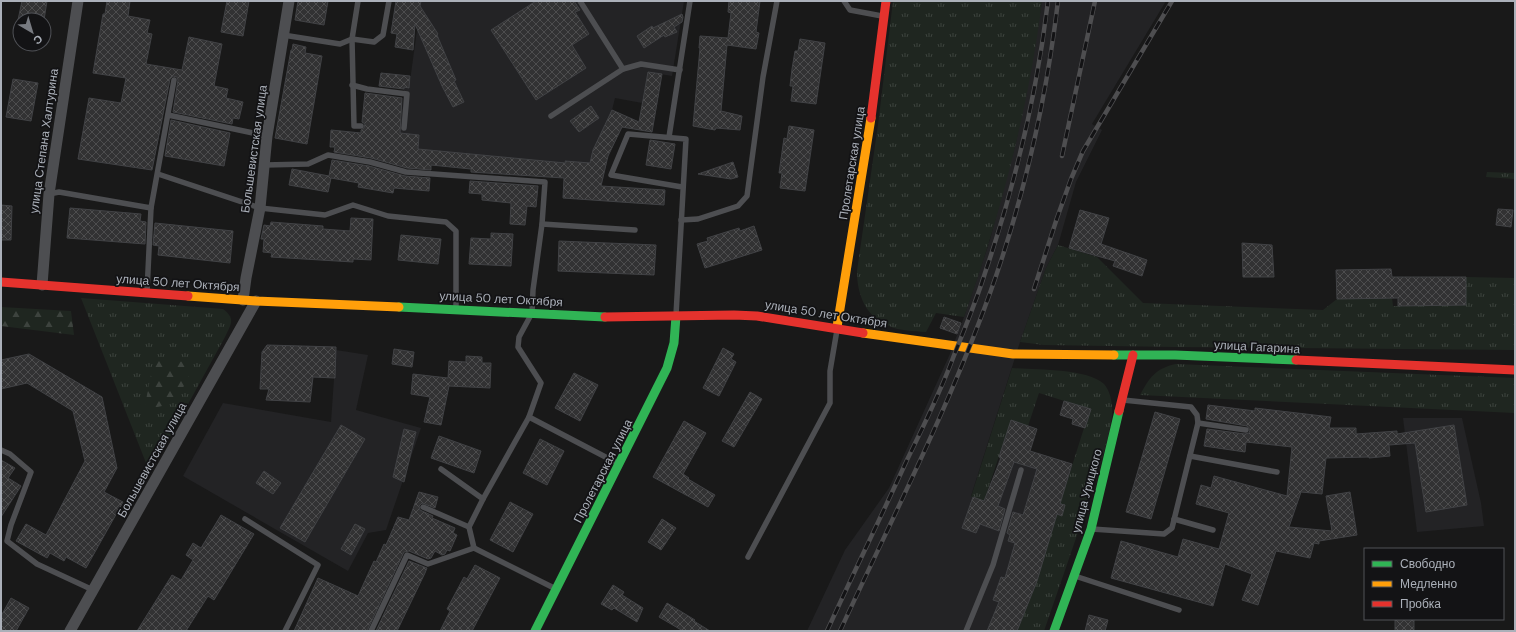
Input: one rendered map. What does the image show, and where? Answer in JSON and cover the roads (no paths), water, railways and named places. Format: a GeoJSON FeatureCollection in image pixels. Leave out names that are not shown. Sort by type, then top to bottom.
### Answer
{"type":"FeatureCollection","features":[{"type":"Feature","properties":{"kind":"main road","name":"Пролетарская улица"},"geometry":{"type":"LineString","coordinates":[[837,327],[870,123],[886,1]]}},
{"type":"Feature","properties":{"kind":"main road","name":"улица 50 лет Октября"},"geometry":{"type":"LineString","coordinates":[[1,282],[256,301],[456,309],[619,318],[734,315],[757,316],[999,352]]}},
{"type":"Feature","properties":{"kind":"main road","name":"Пролетарская улица"},"geometry":{"type":"LineString","coordinates":[[535,631],[672,356],[676,336],[676,316]]}},
{"type":"Feature","properties":{"kind":"main road","name":"улица Гагарина"},"geometry":{"type":"LineString","coordinates":[[999,352],[1013,354],[1175,355],[1515,370]]}},
{"type":"Feature","properties":{"kind":"main road","name":"улица Урицкого"},"geometry":{"type":"LineString","coordinates":[[1054,631],[1091,529],[1133,355]]}},
{"type":"Feature","properties":{"kind":"street","name":"улица Степана Халтурина"},"geometry":{"type":"LineString","coordinates":[[42,285],[48,194],[78,1]]}},
{"type":"Feature","properties":{"kind":"street","name":"Большевистская улица"},"geometry":{"type":"LineString","coordinates":[[242,300],[260,208],[266,165],[268,136],[289,1]]}},
{"type":"Feature","properties":{"kind":"street","name":"Большевистская улица"},"geometry":{"type":"LineString","coordinates":[[70,631],[256,301]]}},
{"type":"Feature","properties":{"kind":"lane"},"geometry":{"type":"LineString","coordinates":[[358,1],[352,39],[352,85],[354,126],[361,126]]}},
{"type":"Feature","properties":{"kind":"lane"},"geometry":{"type":"LineString","coordinates":[[283,35],[340,44],[352,39],[374,42],[383,35],[389,1]]}},
{"type":"Feature","properties":{"kind":"lane"},"geometry":{"type":"LineString","coordinates":[[580,1],[623,69]]}},
{"type":"Feature","properties":{"kind":"lane"},"geometry":{"type":"LineString","coordinates":[[669,137],[690,1]]}},
{"type":"Feature","properties":{"kind":"lane"},"geometry":{"type":"LineString","coordinates":[[680,220],[698,219],[738,206],[747,196],[762,77],[777,1]]}},
{"type":"Feature","properties":{"kind":"lane"},"geometry":{"type":"LineString","coordinates":[[844,1],[850,10],[884,16]]}},
{"type":"Feature","properties":{"kind":"lane"},"geometry":{"type":"LineString","coordinates":[[551,116],[623,69],[641,64],[680,70]]}},
{"type":"Feature","properties":{"kind":"lane"},"geometry":{"type":"LineString","coordinates":[[147,293],[151,208],[174,80]]}},
{"type":"Feature","properties":{"kind":"lane"},"geometry":{"type":"LineString","coordinates":[[352,85],[367,89],[407,94],[404,128]]}},
{"type":"Feature","properties":{"kind":"lane"},"geometry":{"type":"LineString","coordinates":[[168,115],[268,136]]}},
{"type":"Feature","properties":{"kind":"lane"},"geometry":{"type":"LineString","coordinates":[[676,316],[680,220],[686,140],[669,137],[628,134],[611,175],[682,187]]}},
{"type":"Feature","properties":{"kind":"lane"},"geometry":{"type":"LineString","coordinates":[[266,165],[308,164],[328,155],[370,162],[406,172],[545,182],[542,224],[533,290],[532,313],[519,337],[518,347],[541,383],[529,417],[469,527],[474,548]]}},
{"type":"Feature","properties":{"kind":"lane"},"geometry":{"type":"LineString","coordinates":[[158,174],[260,208],[325,215],[353,205],[388,216],[446,222],[456,231],[456,309]]}},
{"type":"Feature","properties":{"kind":"lane"},"geometry":{"type":"LineString","coordinates":[[48,194],[60,192],[151,208]]}},
{"type":"Feature","properties":{"kind":"lane"},"geometry":{"type":"LineString","coordinates":[[542,224],[635,230]]}},
{"type":"Feature","properties":{"kind":"lane"},"geometry":{"type":"LineString","coordinates":[[748,557],[830,403],[830,372],[837,327]]}},
{"type":"Feature","properties":{"kind":"lane"},"geometry":{"type":"LineString","coordinates":[[1091,529],[1164,534],[1172,528],[1190,456],[1198,423],[1197,415],[1191,407],[1123,400]]}},
{"type":"Feature","properties":{"kind":"lane"},"geometry":{"type":"LineString","coordinates":[[529,417],[619,464]]}},
{"type":"Feature","properties":{"kind":"lane"},"geometry":{"type":"LineString","coordinates":[[1198,423],[1246,430]]}},
{"type":"Feature","properties":{"kind":"lane"},"geometry":{"type":"LineString","coordinates":[[1,450],[10,454],[31,472],[11,525],[7,541],[37,564],[93,590]]}},
{"type":"Feature","properties":{"kind":"lane"},"geometry":{"type":"LineString","coordinates":[[1190,456],[1277,472]]}},
{"type":"Feature","properties":{"kind":"lane"},"geometry":{"type":"LineString","coordinates":[[441,469],[483,499]]}},
{"type":"Feature","properties":{"kind":"lane"},"geometry":{"type":"LineString","coordinates":[[966,631],[993,565],[1021,470]]}},
{"type":"Feature","properties":{"kind":"lane"},"geometry":{"type":"LineString","coordinates":[[423,507],[469,527]]}},
{"type":"Feature","properties":{"kind":"lane"},"geometry":{"type":"LineString","coordinates":[[245,518],[318,565],[285,631]]}},
{"type":"Feature","properties":{"kind":"lane"},"geometry":{"type":"LineString","coordinates":[[1174,519],[1213,530]]}},
{"type":"Feature","properties":{"kind":"lane"},"geometry":{"type":"LineString","coordinates":[[371,631],[407,555],[428,564],[474,548],[556,589]]}},
{"type":"Feature","properties":{"kind":"lane"},"geometry":{"type":"LineString","coordinates":[[1074,575],[1179,610]]}},
{"type":"Feature","properties":{"kind":"railway"},"geometry":{"type":"LineString","coordinates":[[827,631],[937,397],[978,295],[1006,206],[1024,138],[1038,70],[1048,1]]}},
{"type":"Feature","properties":{"kind":"railway"},"geometry":{"type":"LineString","coordinates":[[840,631],[962,366],[996,276],[1017,209],[1034,140],[1048,71],[1058,1]]}},
{"type":"Feature","properties":{"kind":"railway"},"geometry":{"type":"LineString","coordinates":[[1062,156],[1095,1]]}},
{"type":"Feature","properties":{"kind":"railway"},"geometry":{"type":"LineString","coordinates":[[1034,289],[1057,218],[1083,151],[1172,1]]}}]}
